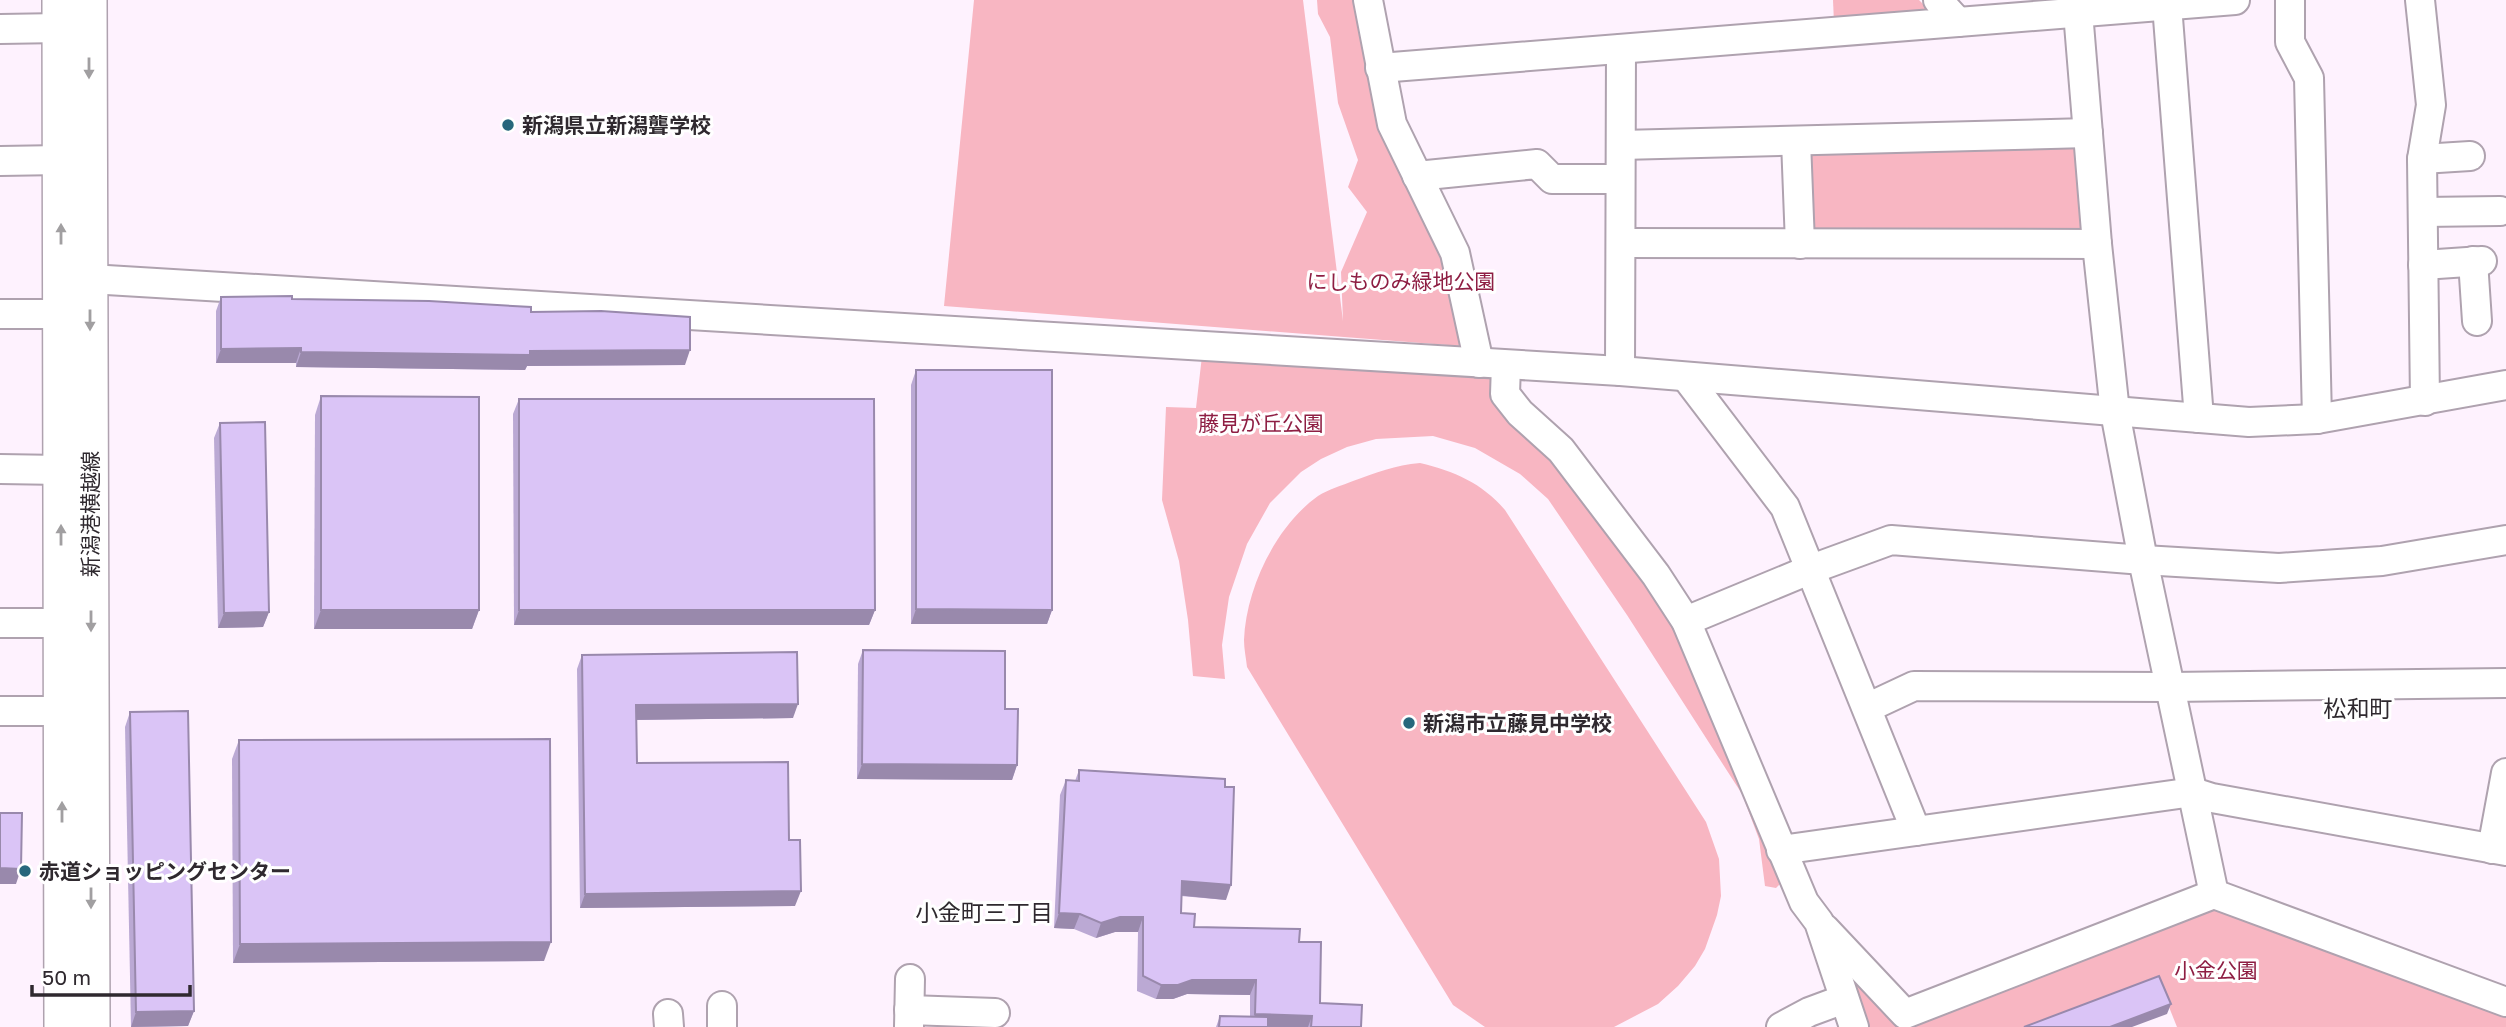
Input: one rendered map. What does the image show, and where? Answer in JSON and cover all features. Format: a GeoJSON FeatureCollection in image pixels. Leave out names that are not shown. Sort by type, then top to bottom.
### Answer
{"type":"FeatureCollection","features":[{"type":"Feature","properties":{"kind":"main road","name":"新潟港横越線"},"geometry":{"type":"LineString","coordinates":[[89,0],[92,1027]]}},
{"type":"Feature","properties":{"kind":"main road","name":"新潟港横越線"},"geometry":{"type":"LineString","coordinates":[[60,14],[62,1027]]}},
{"type":"Feature","properties":{"kind":"street"},"geometry":{"type":"LineString","coordinates":[[1368,0],[1392,124],[1455,253],[1505,394],[1520,412],[1561,450],[1656,575],[1686,621],[1804,902],[1819,922],[1905,1014],[2214,894],[2506,1002]]}},
{"type":"Feature","properties":{"kind":"street"},"geometry":{"type":"LineString","coordinates":[[1938,0],[1958,22]]}},
{"type":"Feature","properties":{"kind":"street"},"geometry":{"type":"LineString","coordinates":[[1380,68],[2235,0]]}},
{"type":"Feature","properties":{"kind":"street"},"geometry":{"type":"LineString","coordinates":[[2290,0],[2290,42],[2309,78],[2317,419]]}},
{"type":"Feature","properties":{"kind":"street"},"geometry":{"type":"LineString","coordinates":[[2420,0],[2431,105],[2422,159],[2425,401]]}},
{"type":"Feature","properties":{"kind":"street"},"geometry":{"type":"LineString","coordinates":[[2167,5],[2199,418]]}},
{"type":"Feature","properties":{"kind":"street"},"geometry":{"type":"LineString","coordinates":[[2078,12],[2097,244],[2115,412],[2143,560],[2214,894]]}},
{"type":"Feature","properties":{"kind":"street"},"geometry":{"type":"LineString","coordinates":[[0,29],[60,14]]}},
{"type":"Feature","properties":{"kind":"street"},"geometry":{"type":"LineString","coordinates":[[1620,372],[1621,49]]}},
{"type":"Feature","properties":{"kind":"street"},"geometry":{"type":"LineString","coordinates":[[1621,145],[2088,134]]}},
{"type":"Feature","properties":{"kind":"street"},"geometry":{"type":"LineString","coordinates":[[1796,141],[1800,244]]}},
{"type":"Feature","properties":{"kind":"street"},"geometry":{"type":"LineString","coordinates":[[2422,159],[2470,156]]}},
{"type":"Feature","properties":{"kind":"street"},"geometry":{"type":"LineString","coordinates":[[0,161],[61,160]]}},
{"type":"Feature","properties":{"kind":"street"},"geometry":{"type":"LineString","coordinates":[[1417,176],[1537,164],[1552,179],[1620,179]]}},
{"type":"Feature","properties":{"kind":"street"},"geometry":{"type":"LineString","coordinates":[[2423,212],[2500,211]]}},
{"type":"Feature","properties":{"kind":"street"},"geometry":{"type":"LineString","coordinates":[[1621,243],[2097,244]]}},
{"type":"Feature","properties":{"kind":"street"},"geometry":{"type":"LineString","coordinates":[[2423,265],[2478,261],[2477,321]]}},
{"type":"Feature","properties":{"kind":"street"},"geometry":{"type":"LineString","coordinates":[[90,279],[1620,372],[2249,422],[2317,419],[2506,385]]}},
{"type":"Feature","properties":{"kind":"street"},"geometry":{"type":"LineString","coordinates":[[0,314],[61,314]]}},
{"type":"Feature","properties":{"kind":"street"},"geometry":{"type":"LineString","coordinates":[[1686,377],[1785,507],[1916,831]]}},
{"type":"Feature","properties":{"kind":"street"},"geometry":{"type":"LineString","coordinates":[[0,469],[61,470]]}},
{"type":"Feature","properties":{"kind":"street"},"geometry":{"type":"LineString","coordinates":[[1686,621],[1809,570],[1891,540],[2143,560],[2291,567],[2382,561],[2506,540]]}},
{"type":"Feature","properties":{"kind":"street"},"geometry":{"type":"LineString","coordinates":[[0,623],[62,623]]}},
{"type":"Feature","properties":{"kind":"street"},"geometry":{"type":"LineString","coordinates":[[1867,708],[1914,687],[2506,683]]}},
{"type":"Feature","properties":{"kind":"street"},"geometry":{"type":"LineString","coordinates":[[0,711],[62,711]]}},
{"type":"Feature","properties":{"kind":"street"},"geometry":{"type":"LineString","coordinates":[[1781,850],[2193,792],[2212,798],[2499,850],[2506,773]]}},
{"type":"Feature","properties":{"kind":"street"},"geometry":{"type":"LineString","coordinates":[[1819,922],[1854,1027]]}},
{"type":"Feature","properties":{"kind":"street"},"geometry":{"type":"LineString","coordinates":[[911,979],[909,1018],[995,1013]]}},
{"type":"Feature","properties":{"kind":"street"},"geometry":{"type":"LineString","coordinates":[[1781,1027],[1809,1012],[1844,999]]}},
{"type":"Feature","properties":{"kind":"green space","name":"にしものみ緑地公園"},"geometry":{"type":"Polygon","coordinates":[[[974,0],[1303,0],[1343,321],[1341,272],[1367,212],[1348,187],[1358,160],[1338,103],[1330,37],[1318,14],[1317,0],[1368,0],[1380,68],[1471,323],[1460,346],[944,306],[974,0]]]}},
{"type":"Feature","properties":{"kind":"green space"},"geometry":{"type":"Polygon","coordinates":[[[1833,0],[1919,0],[1925,6],[1925,11],[1834,23],[1833,0]]]}},
{"type":"Feature","properties":{"kind":"green space"},"geometry":{"type":"Polygon","coordinates":[[[2088,133],[2097,244],[1800,244],[1796,141],[2088,133]]]}},
{"type":"Feature","properties":{"kind":"green space","name":"藤見が丘公園"},"geometry":{"type":"Polygon","coordinates":[[[1202,356],[1480,370],[1498,379],[1666,604],[1786,878],[1776,888],[1765,886],[1759,839],[1742,794],[1627,615],[1548,499],[1520,474],[1475,448],[1433,436],[1376,439],[1347,447],[1301,472],[1270,503],[1247,544],[1229,597],[1222,645],[1225,679],[1193,676],[1179,561],[1162,500],[1166,407],[1196,408],[1202,356]]]}},
{"type":"Feature","properties":{"kind":"green space"},"geometry":{"type":"Polygon","coordinates":[[[1420,463],[1467,479],[1487,492],[1505,510],[1706,822],[1719,859],[1721,896],[1717,915],[1705,949],[1695,966],[1658,1004],[1614,1027],[1485,1027],[1453,1005],[1247,667],[1244,640],[1250,600],[1266,560],[1289,524],[1326,491],[1386,470],[1420,463]]]}},
{"type":"Feature","properties":{"kind":"green space","name":"小金公園"},"geometry":{"type":"Polygon","coordinates":[[[2211,908],[2506,1014],[2506,1027],[2177,1027],[2159,982],[2038,1027],[1899,1027],[2211,908]]]}},
{"type":"Feature","properties":{"kind":"green space"},"geometry":{"type":"Polygon","coordinates":[[[1854,981],[1899,1027],[1860,1027],[1845,987],[1854,981]]]}},
{"type":"Feature","properties":{"kind":"building"},"geometry":{"type":"Polygon","coordinates":[[[292,296],[292,299],[429,301],[531,307],[531,312],[601,311],[690,317],[690,350],[530,351],[530,355],[301,352],[301,348],[221,349],[221,297],[292,296]]]}},
{"type":"Feature","properties":{"kind":"building"},"geometry":{"type":"Polygon","coordinates":[[[916,370],[1052,370],[1052,610],[916,609],[916,370]]]}},
{"type":"Feature","properties":{"kind":"building"},"geometry":{"type":"Polygon","coordinates":[[[321,396],[479,397],[479,610],[321,610],[321,396]]]}},
{"type":"Feature","properties":{"kind":"building"},"geometry":{"type":"Polygon","coordinates":[[[519,399],[874,399],[875,610],[519,610],[519,399]]]}},
{"type":"Feature","properties":{"kind":"building"},"geometry":{"type":"Polygon","coordinates":[[[265,422],[269,612],[224,613],[220,423],[265,422]]]}},
{"type":"Feature","properties":{"kind":"building"},"geometry":{"type":"Polygon","coordinates":[[[863,650],[1005,651],[1005,709],[1018,709],[1017,765],[862,764],[863,650]]]}},
{"type":"Feature","properties":{"kind":"building"},"geometry":{"type":"Polygon","coordinates":[[[797,652],[798,704],[636,705],[637,763],[788,762],[789,840],[800,840],[801,891],[585,894],[582,655],[797,652]]]}},
{"type":"Feature","properties":{"kind":"building"},"geometry":{"type":"Polygon","coordinates":[[[188,711],[194,1011],[136,1012],[130,712],[188,711]]]}},
{"type":"Feature","properties":{"kind":"building"},"geometry":{"type":"Polygon","coordinates":[[[550,739],[551,942],[240,944],[239,740],[550,739]]]}},
{"type":"Feature","properties":{"kind":"building"},"geometry":{"type":"Polygon","coordinates":[[[1079,770],[1225,779],[1225,787],[1234,787],[1231,885],[1182,881],[1181,913],[1195,914],[1194,927],[1300,929],[1299,942],[1321,942],[1320,1003],[1362,1005],[1361,1027],[1311,1027],[1312,1016],[1255,1014],[1256,980],[1192,980],[1178,985],[1161,985],[1143,976],[1143,917],[1120,917],[1101,923],[1080,914],[1059,913],[1066,780],[1079,781],[1079,770]]]}},
{"type":"Feature","properties":{"kind":"building"},"geometry":{"type":"Polygon","coordinates":[[[0,813],[22,813],[21,869],[0,868],[0,813]]]}},
{"type":"Feature","properties":{"kind":"building"},"geometry":{"type":"Polygon","coordinates":[[[2159,976],[2171,1004],[2110,1027],[2024,1027],[2159,976]]]}},
{"type":"Feature","properties":{"kind":"building"},"geometry":{"type":"Polygon","coordinates":[[[1220,1016],[1268,1017],[1268,1027],[1219,1027],[1220,1016]]]}},
{"type":"Feature","properties":{"kind":"place","name":"新潟県立新潟聾学校"},"geometry":{"type":"Point","coordinates":[508,125]}},
{"type":"Feature","properties":{"kind":"place","name":"新潟市立藤見中学校"},"geometry":{"type":"Point","coordinates":[1409,723]}},
{"type":"Feature","properties":{"kind":"place","name":"赤道ショッピングセンター"},"geometry":{"type":"Point","coordinates":[25,871]}},
{"type":"Feature","properties":{"kind":"district","name":"松和町"},"geometry":{"type":"Point","coordinates":[2358,708]}},
{"type":"Feature","properties":{"kind":"district","name":"小金町三丁目"},"geometry":{"type":"Point","coordinates":[984,912]}}]}
